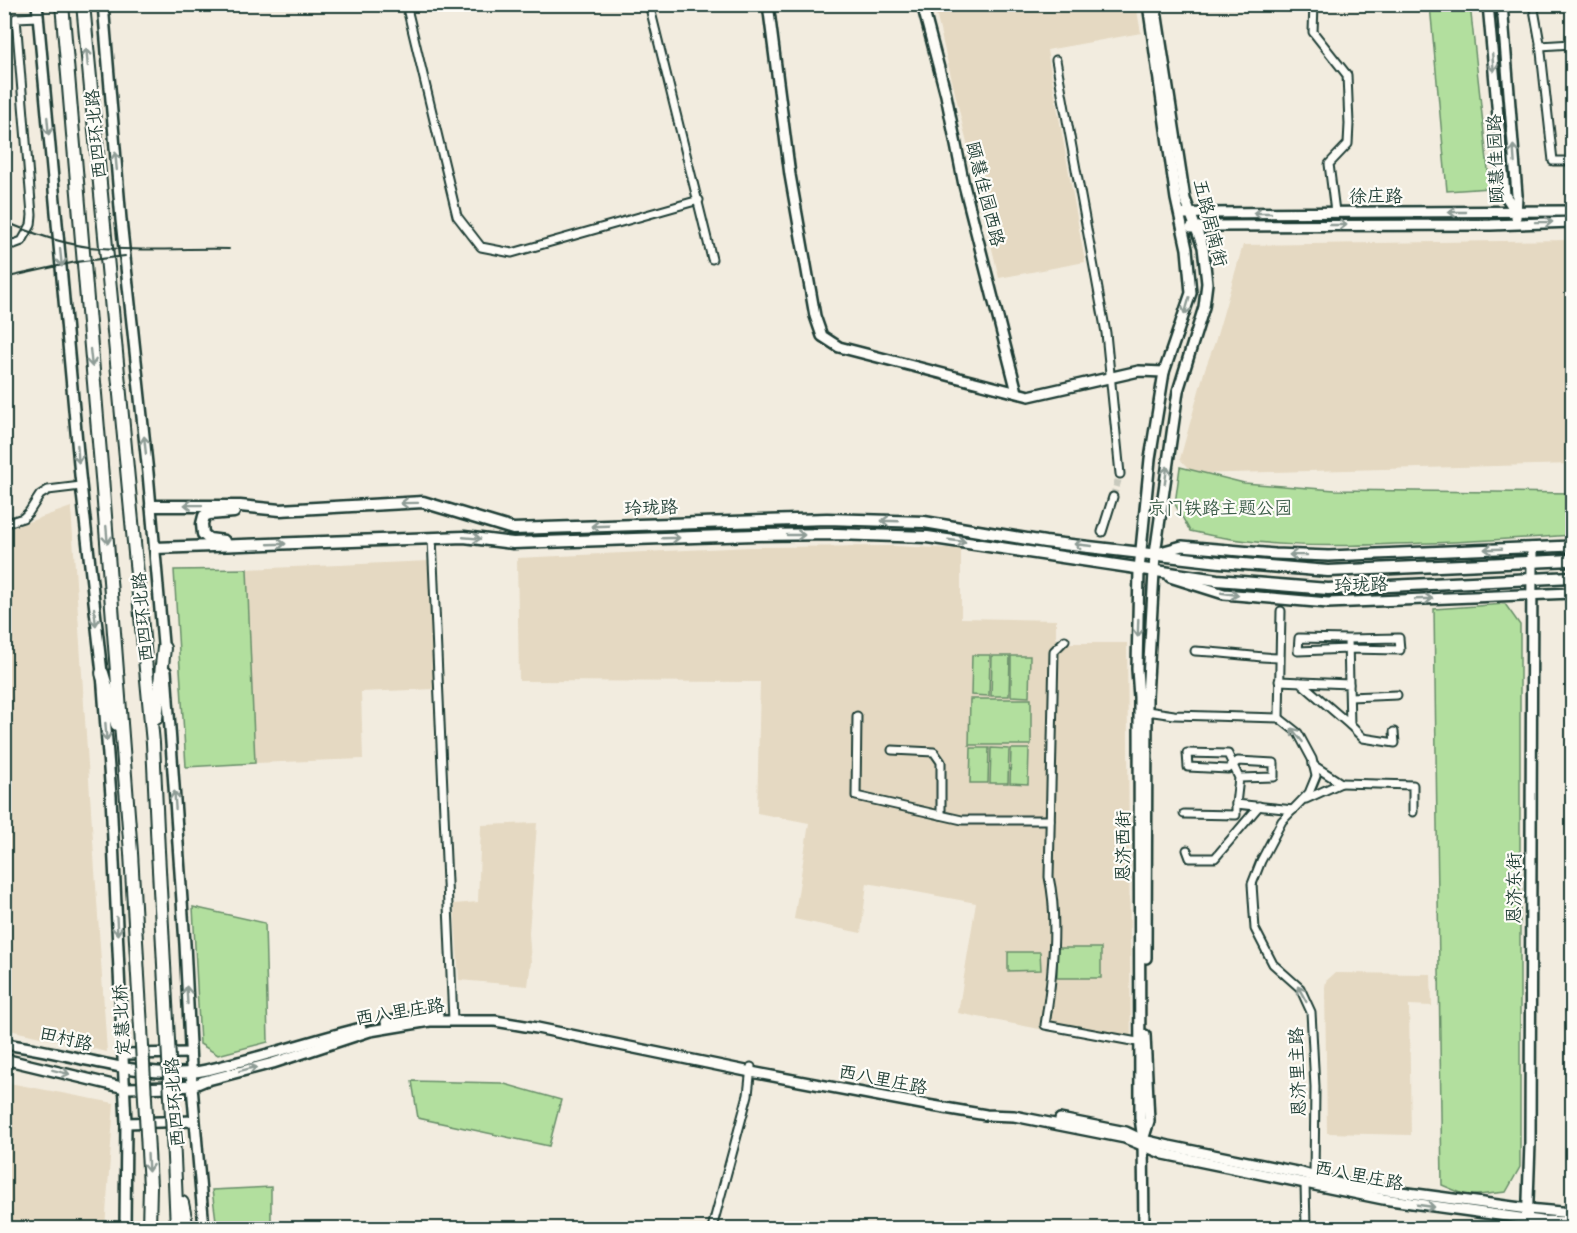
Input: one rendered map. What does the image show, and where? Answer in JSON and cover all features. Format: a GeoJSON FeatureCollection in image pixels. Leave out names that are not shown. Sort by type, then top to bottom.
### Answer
{"type":"FeatureCollection","features":[{"type":"Feature","properties":{"kind":"highway","name":"西四环北路"},"geometry":{"type":"LineString","coordinates":[[62,4],[124,748],[130,853]]}},
{"type":"Feature","properties":{"kind":"highway","name":"西四环北路"},"geometry":{"type":"LineString","coordinates":[[82,4],[153,743],[175,1164]]}},
{"type":"Feature","properties":{"kind":"highway"},"geometry":{"type":"LineString","coordinates":[[153,743],[164,648]]}},
{"type":"Feature","properties":{"kind":"highway"},"geometry":{"type":"LineString","coordinates":[[102,673],[124,748]]}},
{"type":"Feature","properties":{"kind":"highway","name":"定慧北桥"},"geometry":{"type":"LineString","coordinates":[[130,853],[150,1186],[148,1228]]}},
{"type":"Feature","properties":{"kind":"highway"},"geometry":{"type":"LineString","coordinates":[[175,1164],[177,1228]]}},
{"type":"Feature","properties":{"kind":"highway"},"geometry":{"type":"LineString","coordinates":[[175,1164],[187,1228]]}},
{"type":"Feature","properties":{"kind":"main road","name":"玲珑路"},"geometry":{"type":"LineString","coordinates":[[151,506],[219,506],[279,510],[423,502],[513,529],[826,519],[924,522],[1046,542],[1220,562],[1328,571],[1572,560]]}},
{"type":"Feature","properties":{"kind":"main road"},"geometry":{"type":"LineString","coordinates":[[246,545],[209,539],[203,534],[204,516],[279,510]]}},
{"type":"Feature","properties":{"kind":"main road","name":"玲珑路"},"geometry":{"type":"LineString","coordinates":[[155,548],[464,537],[513,543],[778,535],[927,537],[1139,570],[1217,580],[1328,589],[1572,578]]}},
{"type":"Feature","properties":{"kind":"street"},"geometry":{"type":"LineString","coordinates":[[38,4],[81,486],[102,673],[111,796],[124,1054],[125,1228]]}},
{"type":"Feature","properties":{"kind":"street","name":"西四环北路"},"geometry":{"type":"LineString","coordinates":[[103,4],[121,220],[164,648],[185,944],[194,1121],[204,1228]]}},
{"type":"Feature","properties":{"kind":"street"},"geometry":{"type":"LineString","coordinates":[[406,4],[457,216],[481,246],[512,253],[699,200]]}},
{"type":"Feature","properties":{"kind":"street"},"geometry":{"type":"LineString","coordinates":[[649,4],[699,200],[711,259]]}},
{"type":"Feature","properties":{"kind":"street"},"geometry":{"type":"LineString","coordinates":[[768,4],[790,175],[815,316],[822,336],[839,347],[1029,396],[1139,370],[1164,372]]}},
{"type":"Feature","properties":{"kind":"street","name":"颐慧佳园西路"},"geometry":{"type":"LineString","coordinates":[[922,4],[946,95],[964,185],[1017,392]]}},
{"type":"Feature","properties":{"kind":"street","name":"五路居南街"},"geometry":{"type":"LineString","coordinates":[[1141,553],[1150,459],[1164,372],[1191,292],[1190,273],[1148,4]]}},
{"type":"Feature","properties":{"kind":"street","name":"五路居南街"},"geometry":{"type":"LineString","coordinates":[[1155,4],[1185,199],[1203,247],[1207,283],[1207,296],[1178,391],[1155,554]]}},
{"type":"Feature","properties":{"kind":"street"},"geometry":{"type":"LineString","coordinates":[[1314,4],[1313,32],[1347,75],[1348,144],[1329,164],[1335,213]]}},
{"type":"Feature","properties":{"kind":"street","name":"颐慧佳园路"},"geometry":{"type":"LineString","coordinates":[[1488,4],[1504,195],[1516,212]]}},
{"type":"Feature","properties":{"kind":"street","name":"颐慧佳园路"},"geometry":{"type":"LineString","coordinates":[[1502,4],[1517,195],[1516,212]]}},
{"type":"Feature","properties":{"kind":"street"},"geometry":{"type":"LineString","coordinates":[[1533,4],[1553,161],[1572,161]]}},
{"type":"Feature","properties":{"kind":"street"},"geometry":{"type":"LineString","coordinates":[[4,242],[14,244],[22,242],[31,225],[16,18],[39,18]]}},
{"type":"Feature","properties":{"kind":"street"},"geometry":{"type":"LineString","coordinates":[[1540,46],[1572,44]]}},
{"type":"Feature","properties":{"kind":"street"},"geometry":{"type":"LineString","coordinates":[[1056,60],[1106,333],[1120,474]]}},
{"type":"Feature","properties":{"kind":"street","name":"徐庄路"},"geometry":{"type":"LineString","coordinates":[[1180,215],[1572,211]]}},
{"type":"Feature","properties":{"kind":"street"},"geometry":{"type":"LineString","coordinates":[[1516,212],[1516,223]]}},
{"type":"Feature","properties":{"kind":"street","name":"徐庄路"},"geometry":{"type":"LineString","coordinates":[[1183,229],[1211,226],[1572,222]]}},
{"type":"Feature","properties":{"kind":"street"},"geometry":{"type":"LineString","coordinates":[[4,524],[23,518],[40,495],[48,490],[81,486]]}},
{"type":"Feature","properties":{"kind":"street"},"geometry":{"type":"LineString","coordinates":[[1102,532],[1113,497]]}},
{"type":"Feature","properties":{"kind":"street"},"geometry":{"type":"LineString","coordinates":[[432,538],[453,1017]]}},
{"type":"Feature","properties":{"kind":"street","name":"玲珑路"},"geometry":{"type":"LineString","coordinates":[[1155,554],[1182,546],[1329,556],[1572,546]]}},
{"type":"Feature","properties":{"kind":"street","name":"恩济东街"},"geometry":{"type":"LineString","coordinates":[[1528,1219],[1532,548]]}},
{"type":"Feature","properties":{"kind":"street","name":"恩济西街"},"geometry":{"type":"LineString","coordinates":[[1141,553],[1137,676],[1143,1043],[1149,1121],[1143,1143],[1144,1228]]}},
{"type":"Feature","properties":{"kind":"street","name":"恩济西街"},"geometry":{"type":"LineString","coordinates":[[1143,1043],[1147,711],[1155,554]]}},
{"type":"Feature","properties":{"kind":"street","name":"玲珑路"},"geometry":{"type":"LineString","coordinates":[[1154,571],[1224,594],[1328,603],[1572,593]]}},
{"type":"Feature","properties":{"kind":"street"},"geometry":{"type":"LineString","coordinates":[[1279,718],[1281,611]]}},
{"type":"Feature","properties":{"kind":"street"},"geometry":{"type":"LineString","coordinates":[[1299,638],[1348,639],[1399,638],[1400,650],[1298,651],[1299,638]]}},
{"type":"Feature","properties":{"kind":"street"},"geometry":{"type":"LineString","coordinates":[[1348,639],[1350,725]]}},
{"type":"Feature","properties":{"kind":"street"},"geometry":{"type":"LineString","coordinates":[[1065,640],[1054,651],[1048,877],[1052,893],[1053,977],[1045,1025],[1143,1043]]}},
{"type":"Feature","properties":{"kind":"street"},"geometry":{"type":"LineString","coordinates":[[1195,651],[1229,652],[1237,656],[1279,658]]}},
{"type":"Feature","properties":{"kind":"street"},"geometry":{"type":"LineString","coordinates":[[1279,681],[1350,684]]}},
{"type":"Feature","properties":{"kind":"street"},"geometry":{"type":"LineString","coordinates":[[1300,682],[1363,738],[1395,743],[1394,732]]}},
{"type":"Feature","properties":{"kind":"street"},"geometry":{"type":"LineString","coordinates":[[1350,697],[1397,695]]}},
{"type":"Feature","properties":{"kind":"street"},"geometry":{"type":"LineString","coordinates":[[1147,711],[1174,715],[1279,718],[1298,733],[1313,765],[1341,783]]}},
{"type":"Feature","properties":{"kind":"street"},"geometry":{"type":"LineString","coordinates":[[857,716],[856,796],[962,819],[1050,820]]}},
{"type":"Feature","properties":{"kind":"street"},"geometry":{"type":"LineString","coordinates":[[892,750],[934,752],[941,762],[941,815]]}},
{"type":"Feature","properties":{"kind":"street"},"geometry":{"type":"LineString","coordinates":[[1184,814],[1236,815],[1239,778],[1233,765],[1228,754],[1187,753],[1188,768],[1227,769],[1233,765],[1238,761],[1274,763],[1274,777],[1239,778]]}},
{"type":"Feature","properties":{"kind":"street","name":"恩济里主路"},"geometry":{"type":"LineString","coordinates":[[1313,765],[1316,776],[1309,793],[1282,821],[1252,884],[1255,929],[1273,964],[1300,988],[1311,1012],[1315,1087],[1314,1177]]}},
{"type":"Feature","properties":{"kind":"street"},"geometry":{"type":"LineString","coordinates":[[1301,801],[1341,783],[1413,784],[1413,812]]}},
{"type":"Feature","properties":{"kind":"street"},"geometry":{"type":"LineString","coordinates":[[1236,804],[1293,810]]}},
{"type":"Feature","properties":{"kind":"street"},"geometry":{"type":"LineString","coordinates":[[1187,850],[1190,858],[1215,858],[1259,806]]}},
{"type":"Feature","properties":{"kind":"street","name":"西八里庄路"},"geometry":{"type":"LineString","coordinates":[[191,1072],[276,1053],[351,1030],[398,1019],[425,1015],[520,1019],[751,1070],[984,1110],[1013,1110],[1126,1132],[1164,1154],[1383,1199],[1528,1219],[1572,1222]]}},
{"type":"Feature","properties":{"kind":"street","name":"西八里庄路"},"geometry":{"type":"LineString","coordinates":[[125,1088],[192,1086],[273,1063],[370,1031],[453,1017]]}},
{"type":"Feature","properties":{"kind":"street","name":"田村路"},"geometry":{"type":"LineString","coordinates":[[4,1044],[25,1046],[124,1069],[191,1072]]}},
{"type":"Feature","properties":{"kind":"street"},"geometry":{"type":"LineString","coordinates":[[124,1054],[190,1053]]}},
{"type":"Feature","properties":{"kind":"street","name":"田村路"},"geometry":{"type":"LineString","coordinates":[[4,1059],[125,1088]]}},
{"type":"Feature","properties":{"kind":"street"},"geometry":{"type":"LineString","coordinates":[[712,1228],[748,1095],[751,1070]]}},
{"type":"Feature","properties":{"kind":"street"},"geometry":{"type":"LineString","coordinates":[[126,1123],[194,1121]]}},
{"type":"Feature","properties":{"kind":"street","name":"西八里庄路"},"geometry":{"type":"LineString","coordinates":[[1143,1143],[1341,1184],[1528,1219],[1572,1213]]}},
{"type":"Feature","properties":{"kind":"street"},"geometry":{"type":"LineString","coordinates":[[1305,1183],[1306,1228]]}},
{"type":"Feature","properties":{"kind":"shaded area"},"geometry":{"type":"Polygon","coordinates":[[[934,5],[1136,5],[1141,33],[1047,50],[1085,262],[999,278],[934,5]]]}},
{"type":"Feature","properties":{"kind":"shaded area"},"geometry":{"type":"Polygon","coordinates":[[[1572,240],[1572,464],[1193,474],[1180,459],[1243,245],[1572,240]]]}},
{"type":"Feature","properties":{"kind":"shaded area"},"geometry":{"type":"Polygon","coordinates":[[[71,507],[107,1052],[5,1029],[5,530],[71,507]]]}},
{"type":"Feature","properties":{"kind":"shaded area"},"geometry":{"type":"Polygon","coordinates":[[[893,546],[961,549],[961,618],[1056,620],[1056,643],[1127,643],[1131,1047],[958,1013],[976,903],[867,883],[861,933],[794,919],[809,823],[757,813],[760,682],[519,681],[517,558],[750,547],[893,546]]]}},
{"type":"Feature","properties":{"kind":"shaded area"},"geometry":{"type":"Polygon","coordinates":[[[430,561],[435,689],[361,692],[363,759],[255,763],[247,569],[430,561]]]}},
{"type":"Feature","properties":{"kind":"shaded area"},"geometry":{"type":"Polygon","coordinates":[[[537,823],[529,933],[531,962],[528,986],[459,980],[454,904],[478,902],[481,825],[537,823]]]}},
{"type":"Feature","properties":{"kind":"shaded area"},"geometry":{"type":"Polygon","coordinates":[[[1335,973],[1431,974],[1432,1006],[1409,1005],[1411,1135],[1327,1133],[1325,987],[1326,981],[1335,973]]]}},
{"type":"Feature","properties":{"kind":"shaded area"},"geometry":{"type":"Polygon","coordinates":[[[4,1082],[114,1103],[105,1228],[5,1228],[4,1082]]]}},
{"type":"Feature","properties":{"kind":"green space"},"geometry":{"type":"Polygon","coordinates":[[[1430,5],[1470,5],[1490,188],[1447,191],[1430,5]]]}},
{"type":"Feature","properties":{"kind":"green space","name":"京门铁路主题公园"},"geometry":{"type":"Polygon","coordinates":[[[1180,467],[1244,483],[1335,490],[1572,493],[1572,535],[1461,542],[1343,545],[1292,545],[1215,536],[1190,531],[1175,504],[1180,467]]]}},
{"type":"Feature","properties":{"kind":"green space"},"geometry":{"type":"Polygon","coordinates":[[[247,569],[255,763],[186,767],[174,570],[247,569]]]}},
{"type":"Feature","properties":{"kind":"green space"},"geometry":{"type":"Polygon","coordinates":[[[1505,604],[1520,625],[1520,1167],[1506,1192],[1468,1196],[1442,1185],[1434,609],[1505,604]]]}},
{"type":"Feature","properties":{"kind":"green space"},"geometry":{"type":"Polygon","coordinates":[[[972,655],[990,655],[989,696],[971,695],[972,655]]]}},
{"type":"Feature","properties":{"kind":"green space"},"geometry":{"type":"Polygon","coordinates":[[[992,656],[1010,656],[1009,696],[991,696],[992,656]]]}},
{"type":"Feature","properties":{"kind":"green space"},"geometry":{"type":"Polygon","coordinates":[[[1011,656],[1030,656],[1029,697],[1011,696],[1011,656]]]}},
{"type":"Feature","properties":{"kind":"green space"},"geometry":{"type":"Polygon","coordinates":[[[970,699],[1031,699],[1031,745],[969,745],[970,699]]]}},
{"type":"Feature","properties":{"kind":"green space"},"geometry":{"type":"Polygon","coordinates":[[[971,748],[989,748],[988,783],[970,783],[971,748]]]}},
{"type":"Feature","properties":{"kind":"green space"},"geometry":{"type":"Polygon","coordinates":[[[991,748],[1009,749],[1008,783],[990,783],[991,748]]]}},
{"type":"Feature","properties":{"kind":"green space"},"geometry":{"type":"Polygon","coordinates":[[[1011,749],[1029,749],[1028,784],[1010,783],[1011,749]]]}},
{"type":"Feature","properties":{"kind":"green space"},"geometry":{"type":"Polygon","coordinates":[[[193,907],[265,923],[268,1042],[218,1055],[200,1044],[193,907]]]}},
{"type":"Feature","properties":{"kind":"green space"},"geometry":{"type":"Polygon","coordinates":[[[1057,948],[1101,948],[1101,978],[1057,978],[1057,948]]]}},
{"type":"Feature","properties":{"kind":"green space"},"geometry":{"type":"Polygon","coordinates":[[[1008,952],[1040,952],[1041,970],[1008,971],[1008,952]]]}},
{"type":"Feature","properties":{"kind":"green space"},"geometry":{"type":"Polygon","coordinates":[[[412,1081],[501,1083],[561,1100],[549,1146],[418,1118],[412,1081]]]}},
{"type":"Feature","properties":{"kind":"green space"},"geometry":{"type":"Polygon","coordinates":[[[271,1187],[271,1228],[217,1228],[212,1190],[271,1187]]]}},
{"type":"Feature","properties":{"kind":"tunnel"},"geometry":{"type":"LineString","coordinates":[[1113,497],[1120,474]]}},
{"type":"Feature","properties":{"kind":"railway"},"geometry":{"type":"LineString","coordinates":[[4,221],[46,237],[89,247],[141,250],[229,249]]}},
{"type":"Feature","properties":{"kind":"railway"},"geometry":{"type":"LineString","coordinates":[[4,278],[76,262],[125,256]]}}]}
